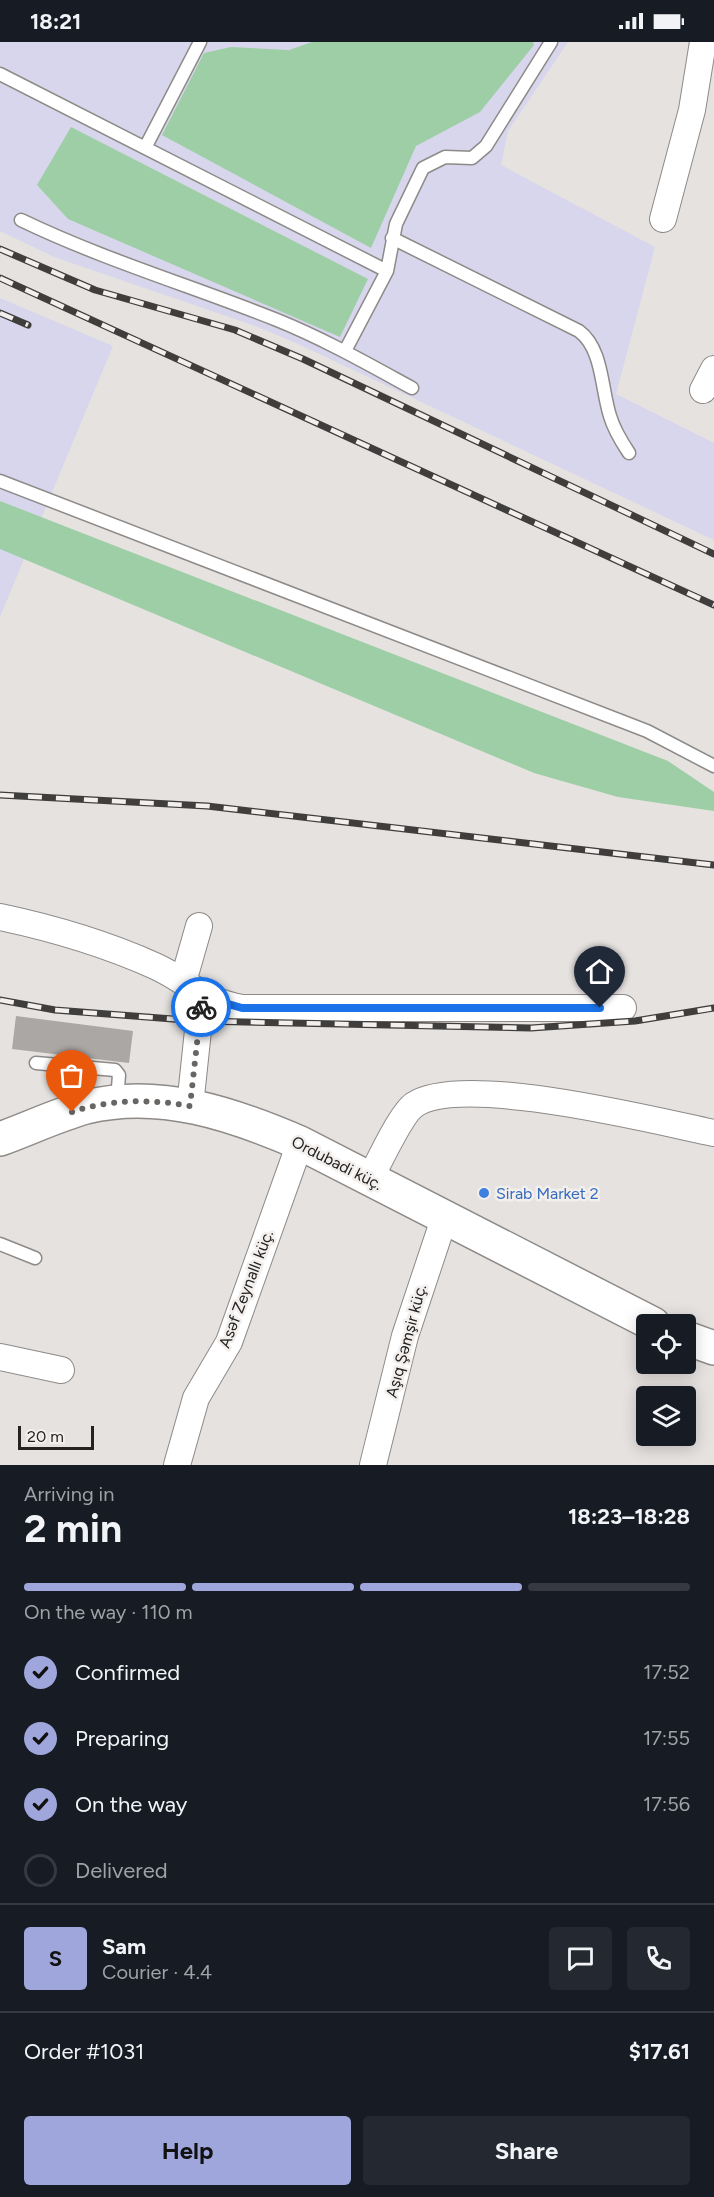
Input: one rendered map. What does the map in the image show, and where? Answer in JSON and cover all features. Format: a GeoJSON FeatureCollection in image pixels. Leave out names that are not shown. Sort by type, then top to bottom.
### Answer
{"type":"FeatureCollection","features":[{"type":"Feature","properties":{"kind":"main road","name":"Ordubadi küç."},"geometry":{"type":"LineString","coordinates":[[0,1139],[86,1107],[117,1102],[142,1101],[190,1106],[233,1117],[300,1143],[444,1219],[636,1315]]}},
{"type":"Feature","properties":{"kind":"main road"},"geometry":{"type":"LineString","coordinates":[[696,1342],[714,1348]]}},
{"type":"Feature","properties":{"kind":"street"},"geometry":{"type":"LineString","coordinates":[[663,219],[692,110],[703,42]]}},
{"type":"Feature","properties":{"kind":"street"},"geometry":{"type":"LineString","coordinates":[[0,917],[65,934],[154,966],[204,997],[242,1008],[623,1008]]}},
{"type":"Feature","properties":{"kind":"street"},"geometry":{"type":"LineString","coordinates":[[183,982],[199,926]]}},
{"type":"Feature","properties":{"kind":"street"},"geometry":{"type":"LineString","coordinates":[[190,1106],[204,997]]}},
{"type":"Feature","properties":{"kind":"street"},"geometry":{"type":"LineString","coordinates":[[370,1179],[408,1111],[426,1099],[442,1096],[489,1094],[536,1098],[714,1133]]}},
{"type":"Feature","properties":{"kind":"street","name":"Asəf Zeynallı küç."},"geometry":{"type":"LineString","coordinates":[[177,1465],[196,1398],[229,1342],[300,1143]]}},
{"type":"Feature","properties":{"kind":"street","name":"Aşıq Şəmşir küç."},"geometry":{"type":"LineString","coordinates":[[373,1465],[405,1336],[444,1219]]}},
{"type":"Feature","properties":{"kind":"street"},"geometry":{"type":"LineString","coordinates":[[0,1357],[61,1371]]}},
{"type":"Feature","properties":{"kind":"lane"},"geometry":{"type":"LineString","coordinates":[[146,146],[200,42]]}},
{"type":"Feature","properties":{"kind":"lane"},"geometry":{"type":"LineString","coordinates":[[345,351],[387,271],[392,238],[423,168],[445,157],[472,158],[486,146],[551,42]]}},
{"type":"Feature","properties":{"kind":"lane"},"geometry":{"type":"LineString","coordinates":[[0,75],[146,146],[387,271]]}},
{"type":"Feature","properties":{"kind":"lane"},"geometry":{"type":"LineString","coordinates":[[21,220],[59,238],[279,321],[345,351],[412,388]]}},
{"type":"Feature","properties":{"kind":"lane"},"geometry":{"type":"LineString","coordinates":[[392,238],[579,331],[590,339],[609,415],[615,431],[629,453]]}},
{"type":"Feature","properties":{"kind":"lane"},"geometry":{"type":"LineString","coordinates":[[0,481],[647,731],[714,766]]}},
{"type":"Feature","properties":{"kind":"lane"},"geometry":{"type":"LineString","coordinates":[[36,1063],[115,1070],[119,1075],[117,1102]]}},
{"type":"Feature","properties":{"kind":"lane"},"geometry":{"type":"LineString","coordinates":[[0,1244],[35,1258]]}},
{"type":"Feature","properties":{"kind":"shaded area"},"geometry":{"type":"Polygon","coordinates":[[[0,42],[568,42],[508,131],[501,165],[655,247],[616,394],[714,443],[714,540],[296,343],[258,327],[54,257],[0,231],[0,42]]]}},
{"type":"Feature","properties":{"kind":"shaded area"},"geometry":{"type":"Polygon","coordinates":[[[0,298],[113,346],[0,617],[0,298]]]}},
{"type":"Feature","properties":{"kind":"green space"},"geometry":{"type":"Polygon","coordinates":[[[312,42],[533,42],[534,45],[480,112],[416,146],[371,248],[162,135],[204,53],[231,47],[289,50],[312,42]]]}},
{"type":"Feature","properties":{"kind":"green space"},"geometry":{"type":"Polygon","coordinates":[[[71,127],[368,279],[340,337],[68,219],[37,185],[71,127]]]}},
{"type":"Feature","properties":{"kind":"green space"},"geometry":{"type":"Polygon","coordinates":[[[0,501],[668,761],[714,792],[714,811],[618,797],[534,773],[0,549],[0,501]]]}},
{"type":"Feature","properties":{"kind":"building"},"geometry":{"type":"Polygon","coordinates":[[[16,1016],[133,1031],[129,1063],[12,1049],[16,1016]]]}},
{"type":"Feature","properties":{"kind":"railway"},"geometry":{"type":"LineString","coordinates":[[0,249],[95,290],[235,330],[303,359],[714,554]]}},
{"type":"Feature","properties":{"kind":"railway"},"geometry":{"type":"LineString","coordinates":[[0,278],[714,605]]}},
{"type":"Feature","properties":{"kind":"railway"},"geometry":{"type":"LineString","coordinates":[[0,313],[28,325]]}},
{"type":"Feature","properties":{"kind":"railway"},"geometry":{"type":"LineString","coordinates":[[0,795],[207,806],[714,865]]}},
{"type":"Feature","properties":{"kind":"railway"},"geometry":{"type":"LineString","coordinates":[[0,1000],[55,1010],[199,1021],[531,1028],[635,1021],[714,1008]]}},
{"type":"Feature","properties":{"kind":"way so far"},"geometry":{"type":"LineString","coordinates":[[72,1112],[86,1107],[117,1102],[142,1101],[190,1106],[201,1007]]}},
{"type":"Feature","properties":{"kind":"place","name":"Sirab Market 2"},"geometry":{"type":"Point","coordinates":[484,1193]}},
{"type":"Feature","properties":{"kind":"route"},"geometry":{"type":"LineString","coordinates":[[201,1007],[204,997],[242,1008],[398,1006],[600,1008]]}}]}
